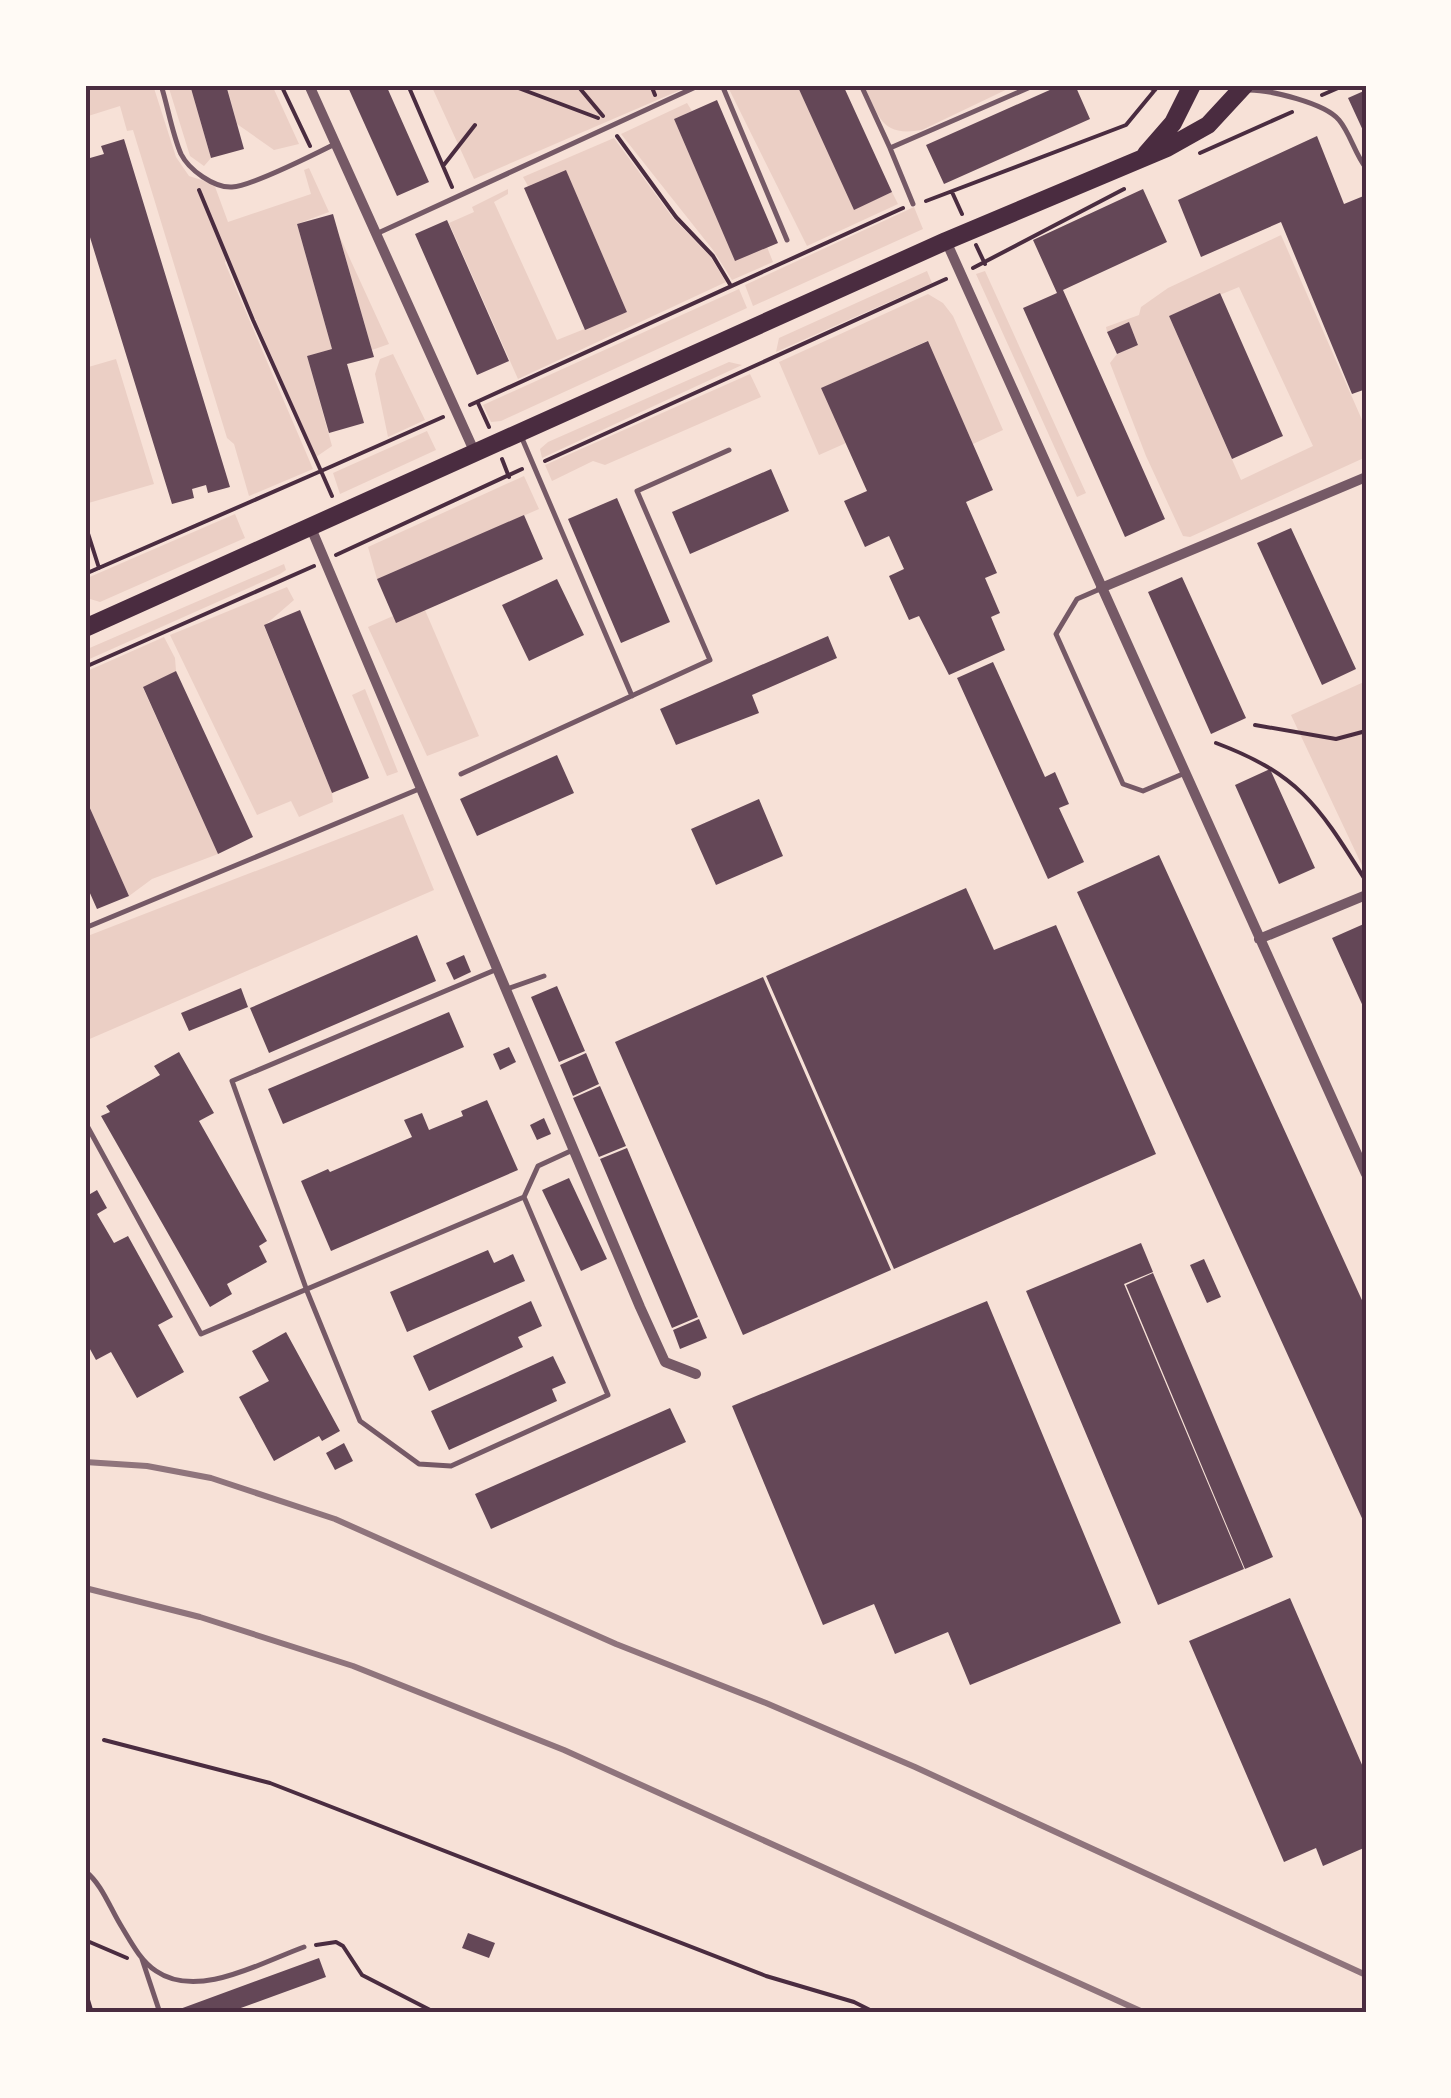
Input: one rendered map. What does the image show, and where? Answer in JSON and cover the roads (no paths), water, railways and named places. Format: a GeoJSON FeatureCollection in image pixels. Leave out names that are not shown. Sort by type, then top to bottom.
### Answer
{"type":"FeatureCollection","features":[{"type":"Feature","properties":{"kind":"highway"},"geometry":{"type":"LineString","coordinates":[[1146,154],[1172,123],[1192,85]]}},
{"type":"Feature","properties":{"kind":"highway"},"geometry":{"type":"LineString","coordinates":[[86,625],[311,528],[946,241],[1188,138],[1246,87]]}},
{"type":"Feature","properties":{"kind":"street"},"geometry":{"type":"LineString","coordinates":[[309,85],[475,453]]}},
{"type":"Feature","properties":{"kind":"street"},"geometry":{"type":"LineString","coordinates":[[946,241],[1366,1174]]}},
{"type":"Feature","properties":{"kind":"street"},"geometry":{"type":"LineString","coordinates":[[1100,588],[1366,477]]}},
{"type":"Feature","properties":{"kind":"street"},"geometry":{"type":"LineString","coordinates":[[311,528],[665,1362],[696,1374]]}},
{"type":"Feature","properties":{"kind":"street"},"geometry":{"type":"LineString","coordinates":[[1259,939],[1366,896]]}},
{"type":"Feature","properties":{"kind":"lane"},"geometry":{"type":"LineString","coordinates":[[161,85],[182,155],[209,180],[232,187],[334,144]]}},
{"type":"Feature","properties":{"kind":"lane"},"geometry":{"type":"LineString","coordinates":[[375,234],[700,85]]}},
{"type":"Feature","properties":{"kind":"lane"},"geometry":{"type":"LineString","coordinates":[[722,85],[787,240]]}},
{"type":"Feature","properties":{"kind":"lane"},"geometry":{"type":"LineString","coordinates":[[861,85],[913,204]]}},
{"type":"Feature","properties":{"kind":"lane"},"geometry":{"type":"LineString","coordinates":[[890,148],[1035,85]]}},
{"type":"Feature","properties":{"kind":"lane"},"geometry":{"type":"LineString","coordinates":[[1246,87],[1308,104],[1338,118],[1366,168]]}},
{"type":"Feature","properties":{"kind":"lane"},"geometry":{"type":"LineString","coordinates":[[520,433],[632,696]]}},
{"type":"Feature","properties":{"kind":"lane"},"geometry":{"type":"LineString","coordinates":[[461,774],[710,660],[636,491],[729,450]]}},
{"type":"Feature","properties":{"kind":"lane"},"geometry":{"type":"LineString","coordinates":[[1100,588],[1077,599],[1056,634],[1123,784],[1143,791],[1184,773]]}},
{"type":"Feature","properties":{"kind":"lane"},"geometry":{"type":"LineString","coordinates":[[85,928],[422,788]]}},
{"type":"Feature","properties":{"kind":"lane"},"geometry":{"type":"LineString","coordinates":[[498,968],[232,1081],[307,1290],[360,1421],[418,1464],[451,1466],[608,1395],[524,1197]]}},
{"type":"Feature","properties":{"kind":"lane"},"geometry":{"type":"LineString","coordinates":[[507,989],[544,976]]}},
{"type":"Feature","properties":{"kind":"lane"},"geometry":{"type":"LineString","coordinates":[[85,1122],[200,1334],[524,1197],[538,1166],[575,1149]]}},
{"type":"Feature","properties":{"kind":"lane"},"geometry":{"type":"LineString","coordinates":[[85,1871],[102,1890],[143,1962],[160,2013]]}},
{"type":"Feature","properties":{"kind":"lane"},"geometry":{"type":"LineString","coordinates":[[143,1962],[158,1974],[189,1984],[304,1948]]}},
{"type":"Feature","properties":{"kind":"railway"},"geometry":{"type":"LineString","coordinates":[[85,1462],[147,1466],[211,1478],[335,1519],[616,1644],[915,1767],[1366,1975]]}},
{"type":"Feature","properties":{"kind":"railway"},"geometry":{"type":"LineString","coordinates":[[85,1588],[200,1617],[353,1666],[564,1750],[1145,2013]]}}]}
